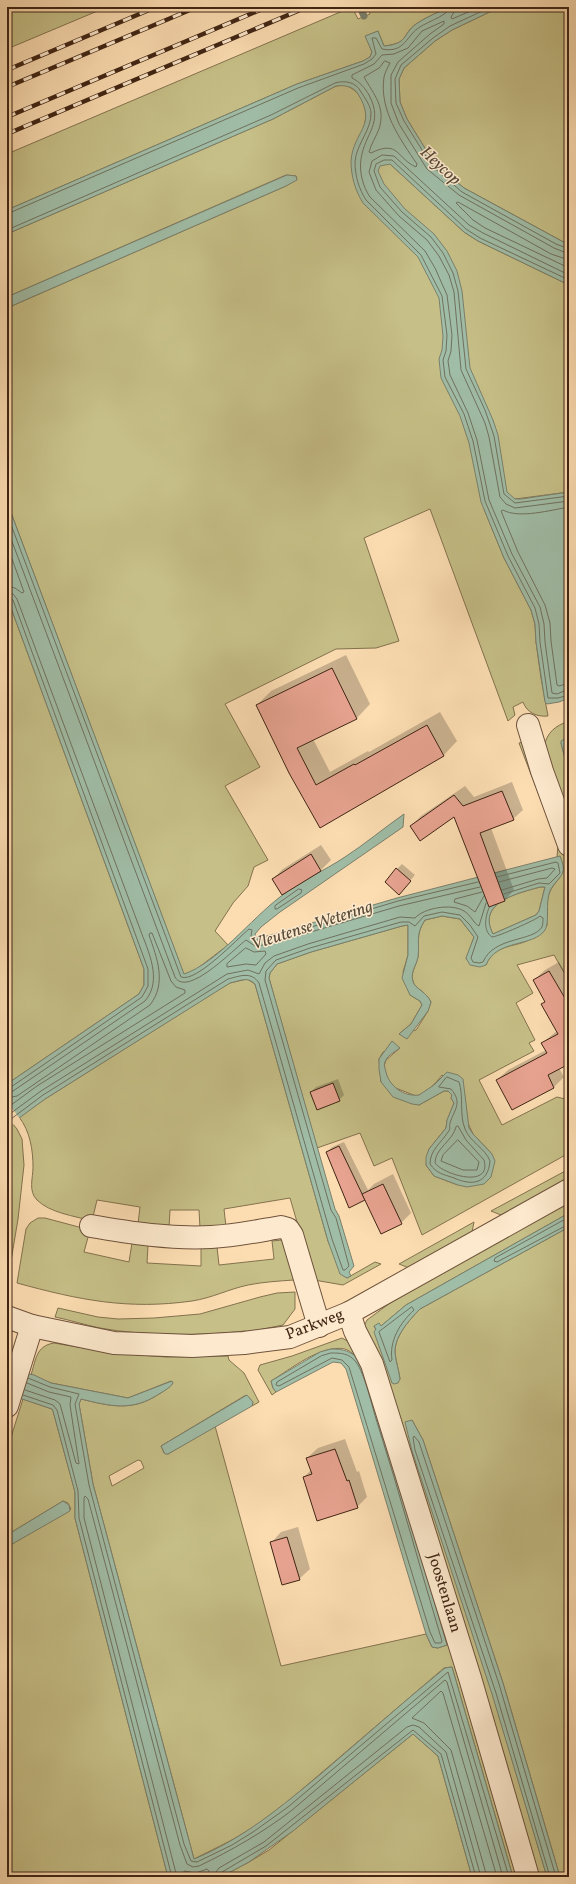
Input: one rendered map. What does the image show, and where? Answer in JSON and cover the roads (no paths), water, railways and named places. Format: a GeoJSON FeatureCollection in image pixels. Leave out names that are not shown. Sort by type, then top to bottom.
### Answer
{"type":"FeatureCollection","features":[{"type":"Feature","properties":{"kind":"street"},"geometry":{"type":"LineString","coordinates":[[528,725],[542,771],[569,845]]}},
{"type":"Feature","properties":{"kind":"street","name":"Parkweg"},"geometry":{"type":"LineString","coordinates":[[7,1317],[32,1326],[114,1343],[192,1346],[244,1343],[290,1337],[349,1312],[569,1190]]}},
{"type":"Feature","properties":{"kind":"street"},"geometry":{"type":"LineString","coordinates":[[91,1226],[134,1234],[191,1237],[234,1235],[281,1227],[288,1229],[292,1235],[319,1326]]}},
{"type":"Feature","properties":{"kind":"street","name":"Joostenlaan"},"geometry":{"type":"LineString","coordinates":[[349,1312],[355,1331],[372,1364],[470,1678],[528,1877]]}},
{"type":"Feature","properties":{"kind":"street"},"geometry":{"type":"LineString","coordinates":[[7,1406],[32,1326]]}},
{"type":"Feature","properties":{"kind":"water"},"geometry":{"type":"Polygon","coordinates":[[[450,7],[500,7],[452,30],[435,41],[404,68],[399,79],[400,102],[407,119],[434,163],[464,188],[569,245],[569,285],[478,241],[464,232],[390,164],[380,166],[378,171],[384,184],[405,209],[434,234],[447,251],[457,271],[462,291],[470,368],[498,435],[507,492],[515,499],[521,499],[569,492],[569,698],[559,702],[547,704],[545,702],[536,642],[535,624],[531,610],[504,558],[481,502],[469,443],[460,416],[441,378],[439,359],[442,350],[443,336],[439,298],[418,257],[363,203],[354,183],[351,161],[356,142],[363,128],[366,114],[364,105],[354,89],[346,86],[336,86],[273,119],[7,234],[7,210],[297,84],[363,61],[370,57],[372,52],[365,36],[378,31],[384,46],[392,45],[401,41],[416,24],[450,7]]]}},
{"type":"Feature","properties":{"kind":"water"},"geometry":{"type":"Polygon","coordinates":[[[287,175],[296,176],[297,180],[7,308],[7,297],[287,175]]]}},
{"type":"Feature","properties":{"kind":"water","name":"Vleutense Wetering"},"geometry":{"type":"Polygon","coordinates":[[[7,502],[184,974],[209,960],[221,951],[269,906],[288,891],[345,857],[404,814],[403,827],[280,912],[261,927],[255,934],[256,937],[267,936],[397,898],[560,856],[563,872],[550,891],[545,930],[533,939],[498,951],[491,957],[486,965],[480,967],[470,965],[466,958],[474,937],[460,919],[442,916],[425,920],[419,934],[418,957],[412,977],[414,984],[427,996],[431,1002],[428,1011],[407,1039],[399,1034],[411,1024],[422,1005],[420,1001],[410,995],[402,978],[408,955],[408,925],[311,952],[277,964],[270,973],[269,978],[335,1209],[339,1216],[354,1266],[349,1272],[351,1276],[347,1278],[340,1274],[328,1241],[255,984],[249,980],[230,983],[45,1099],[7,1127],[7,1084],[139,994],[144,985],[144,969],[7,597],[7,502]],[[545,887],[521,892],[511,896],[495,907],[490,914],[489,923],[493,934],[536,915],[539,911],[545,887]]]}},
{"type":"Feature","properties":{"kind":"water"},"geometry":{"type":"Polygon","coordinates":[[[569,736],[569,774],[561,741],[569,736]]]}},
{"type":"Feature","properties":{"kind":"water"},"geometry":{"type":"Polygon","coordinates":[[[392,1041],[400,1048],[387,1058],[385,1068],[390,1082],[398,1090],[408,1094],[419,1095],[434,1085],[447,1072],[458,1075],[463,1079],[469,1128],[492,1154],[495,1161],[491,1177],[484,1184],[467,1187],[458,1185],[434,1176],[426,1165],[426,1157],[429,1149],[446,1128],[447,1120],[454,1103],[451,1098],[452,1095],[448,1091],[444,1091],[419,1105],[393,1097],[381,1082],[379,1069],[379,1059],[392,1041]]]}},
{"type":"Feature","properties":{"kind":"water"},"geometry":{"type":"Polygon","coordinates":[[[569,1213],[569,1227],[420,1309],[407,1324],[397,1341],[395,1353],[400,1379],[398,1383],[392,1383],[374,1332],[376,1329],[374,1326],[379,1323],[381,1326],[406,1305],[569,1213]]]}},
{"type":"Feature","properties":{"kind":"water"},"geometry":{"type":"Polygon","coordinates":[[[331,1349],[347,1351],[360,1360],[388,1444],[447,1645],[438,1648],[432,1647],[426,1634],[346,1369],[341,1363],[333,1362],[276,1392],[273,1388],[271,1381],[320,1352],[331,1349]]]}},
{"type":"Feature","properties":{"kind":"water"},"geometry":{"type":"Polygon","coordinates":[[[7,1369],[34,1375],[51,1383],[128,1398],[172,1381],[173,1383],[163,1392],[140,1403],[121,1406],[102,1404],[81,1399],[79,1404],[93,1484],[194,1859],[229,1842],[261,1821],[322,1773],[445,1668],[452,1667],[513,1877],[472,1877],[438,1756],[413,1734],[293,1831],[249,1862],[221,1877],[168,1877],[75,1518],[75,1492],[53,1411],[52,1409],[7,1394],[7,1369]]]}},
{"type":"Feature","properties":{"kind":"water"},"geometry":{"type":"Polygon","coordinates":[[[247,1395],[253,1402],[252,1406],[168,1454],[165,1454],[161,1446],[247,1395]]]}},
{"type":"Feature","properties":{"kind":"water"},"geometry":{"type":"Polygon","coordinates":[[[412,1420],[423,1440],[503,1683],[560,1877],[547,1877],[492,1694],[412,1451],[405,1422],[412,1420]]]}},
{"type":"Feature","properties":{"kind":"water"},"geometry":{"type":"Polygon","coordinates":[[[63,1501],[69,1505],[70,1511],[7,1547],[7,1535],[63,1501]]]}},
{"type":"Feature","properties":{"kind":"waterway","name":"Heycop"},"geometry":{"type":"LineString","coordinates":[[360,7],[364,16]]}},
{"type":"Feature","properties":{"kind":"railway"},"geometry":{"type":"LineString","coordinates":[[7,70],[156,7]]}},
{"type":"Feature","properties":{"kind":"railway"},"geometry":{"type":"LineString","coordinates":[[7,87],[197,7]]}},
{"type":"Feature","properties":{"kind":"railway"},"geometry":{"type":"LineString","coordinates":[[7,117],[267,7]]}},
{"type":"Feature","properties":{"kind":"railway"},"geometry":{"type":"LineString","coordinates":[[7,134],[307,7]]}}]}
